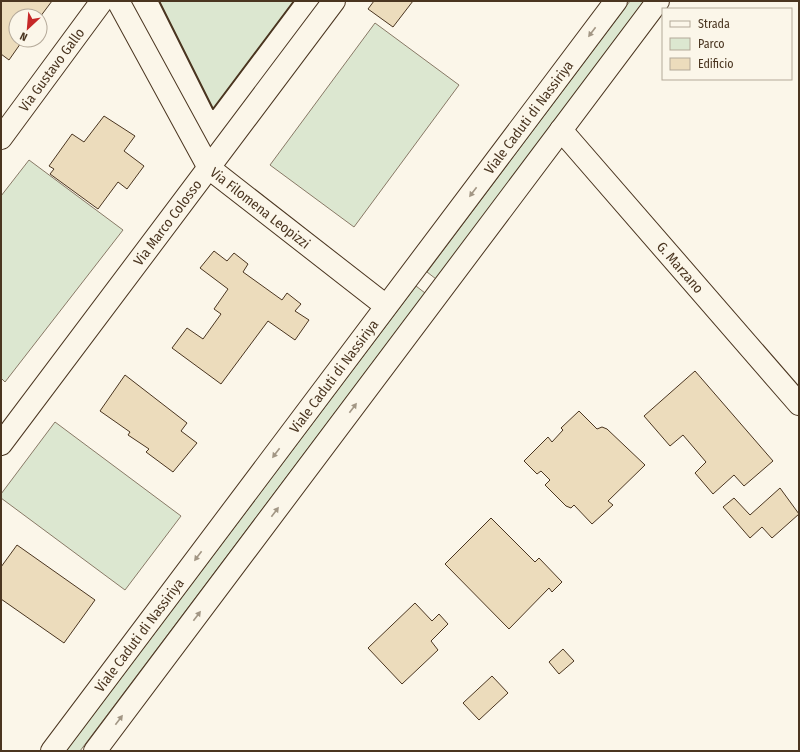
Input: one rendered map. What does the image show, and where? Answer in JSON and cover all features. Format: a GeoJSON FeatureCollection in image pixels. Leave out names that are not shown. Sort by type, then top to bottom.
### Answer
{"type":"FeatureCollection","features":[{"type":"Feature","properties":{"kind":"main road","name":"Via Gustavo Gallo"},"geometry":{"type":"LineString","coordinates":[[1,138],[102,1]]}},
{"type":"Feature","properties":{"kind":"main road","name":"Via Filomena Leopizzi"},"geometry":{"type":"LineString","coordinates":[[118,1],[209,168],[386,306]]}},
{"type":"Feature","properties":{"kind":"main road","name":"Via Marco Colosso"},"geometry":{"type":"LineString","coordinates":[[1,444],[334,1]]}},
{"type":"Feature","properties":{"kind":"main road","name":"Viale Caduti di Nassiriya"},"geometry":{"type":"LineString","coordinates":[[52,751],[616,1]]}},
{"type":"Feature","properties":{"kind":"main road"},"geometry":{"type":"LineString","coordinates":[[95,751],[658,1]]}},
{"type":"Feature","properties":{"kind":"main road","name":"G. Marzano"},"geometry":{"type":"LineString","coordinates":[[561,130],[799,404]]}},
{"type":"Feature","properties":{"kind":"green space"},"geometry":{"type":"Polygon","coordinates":[[[159,1],[294,1],[213,109],[159,1]]]}},
{"type":"Feature","properties":{"kind":"green space"},"geometry":{"type":"Polygon","coordinates":[[[630,1],[644,1],[436,279],[427,272],[630,1]]]}},
{"type":"Feature","properties":{"kind":"green space"},"geometry":{"type":"Polygon","coordinates":[[[375,23],[459,85],[354,227],[270,165],[375,23]]]}},
{"type":"Feature","properties":{"kind":"green space"},"geometry":{"type":"Polygon","coordinates":[[[29,160],[123,230],[5,382],[1,378],[1,196],[29,160]]]}},
{"type":"Feature","properties":{"kind":"green space"},"geometry":{"type":"Polygon","coordinates":[[[416,286],[425,293],[80,751],[66,751],[416,286]]]}},
{"type":"Feature","properties":{"kind":"green space"},"geometry":{"type":"Polygon","coordinates":[[[55,422],[181,516],[125,590],[1,498],[1,494],[55,422]]]}},
{"type":"Feature","properties":{"kind":"building"},"geometry":{"type":"Polygon","coordinates":[[[1,1],[52,1],[47,8],[8,8],[8,48],[17,48],[9,60],[1,54],[1,1]]]}},
{"type":"Feature","properties":{"kind":"building"},"geometry":{"type":"Polygon","coordinates":[[[374,1],[413,1],[393,27],[368,9],[374,1]]]}},
{"type":"Feature","properties":{"kind":"building"},"geometry":{"type":"Polygon","coordinates":[[[104,116],[135,136],[124,151],[144,166],[127,189],[118,182],[98,209],[50,174],[54,169],[49,166],[72,134],[84,142],[104,116]]]}},
{"type":"Feature","properties":{"kind":"building"},"geometry":{"type":"Polygon","coordinates":[[[214,251],[227,261],[234,253],[248,264],[243,272],[282,300],[287,293],[301,304],[295,311],[309,320],[295,340],[268,321],[221,384],[172,348],[187,328],[203,339],[221,314],[214,309],[228,289],[200,268],[214,251]]]}},
{"type":"Feature","properties":{"kind":"building"},"geometry":{"type":"Polygon","coordinates":[[[695,371],[773,461],[744,486],[734,475],[713,494],[695,473],[706,462],[683,435],[670,446],[644,416],[695,371]]]}},
{"type":"Feature","properties":{"kind":"building"},"geometry":{"type":"Polygon","coordinates":[[[125,375],[187,423],[181,431],[197,443],[173,472],[146,452],[149,449],[128,435],[130,432],[100,411],[125,375]]]}},
{"type":"Feature","properties":{"kind":"building"},"geometry":{"type":"Polygon","coordinates":[[[579,411],[597,429],[602,427],[607,429],[645,465],[608,501],[613,505],[592,524],[574,505],[571,508],[566,506],[545,485],[550,480],[541,471],[537,474],[524,461],[548,437],[552,442],[563,430],[561,428],[579,411]]]}},
{"type":"Feature","properties":{"kind":"building"},"geometry":{"type":"Polygon","coordinates":[[[780,488],[799,514],[772,538],[762,527],[750,538],[723,507],[734,498],[750,515],[780,488]]]}},
{"type":"Feature","properties":{"kind":"building"},"geometry":{"type":"Polygon","coordinates":[[[491,518],[535,562],[539,558],[562,582],[552,592],[549,588],[509,629],[445,564],[491,518]]]}},
{"type":"Feature","properties":{"kind":"building"},"geometry":{"type":"Polygon","coordinates":[[[17,545],[95,600],[64,643],[1,599],[1,567],[17,545]]]}},
{"type":"Feature","properties":{"kind":"building"},"geometry":{"type":"Polygon","coordinates":[[[415,603],[432,621],[439,614],[448,624],[431,641],[438,650],[402,684],[368,648],[415,603]]]}},
{"type":"Feature","properties":{"kind":"building"},"geometry":{"type":"Polygon","coordinates":[[[563,649],[574,661],[559,674],[549,662],[563,649]]]}},
{"type":"Feature","properties":{"kind":"building"},"geometry":{"type":"Polygon","coordinates":[[[492,676],[508,693],[479,720],[463,703],[492,676]]]}},
{"type":"Feature","properties":{"kind":"wall"},"geometry":{"type":"LineString","coordinates":[[159,1],[213,109],[294,1]]}}]}
